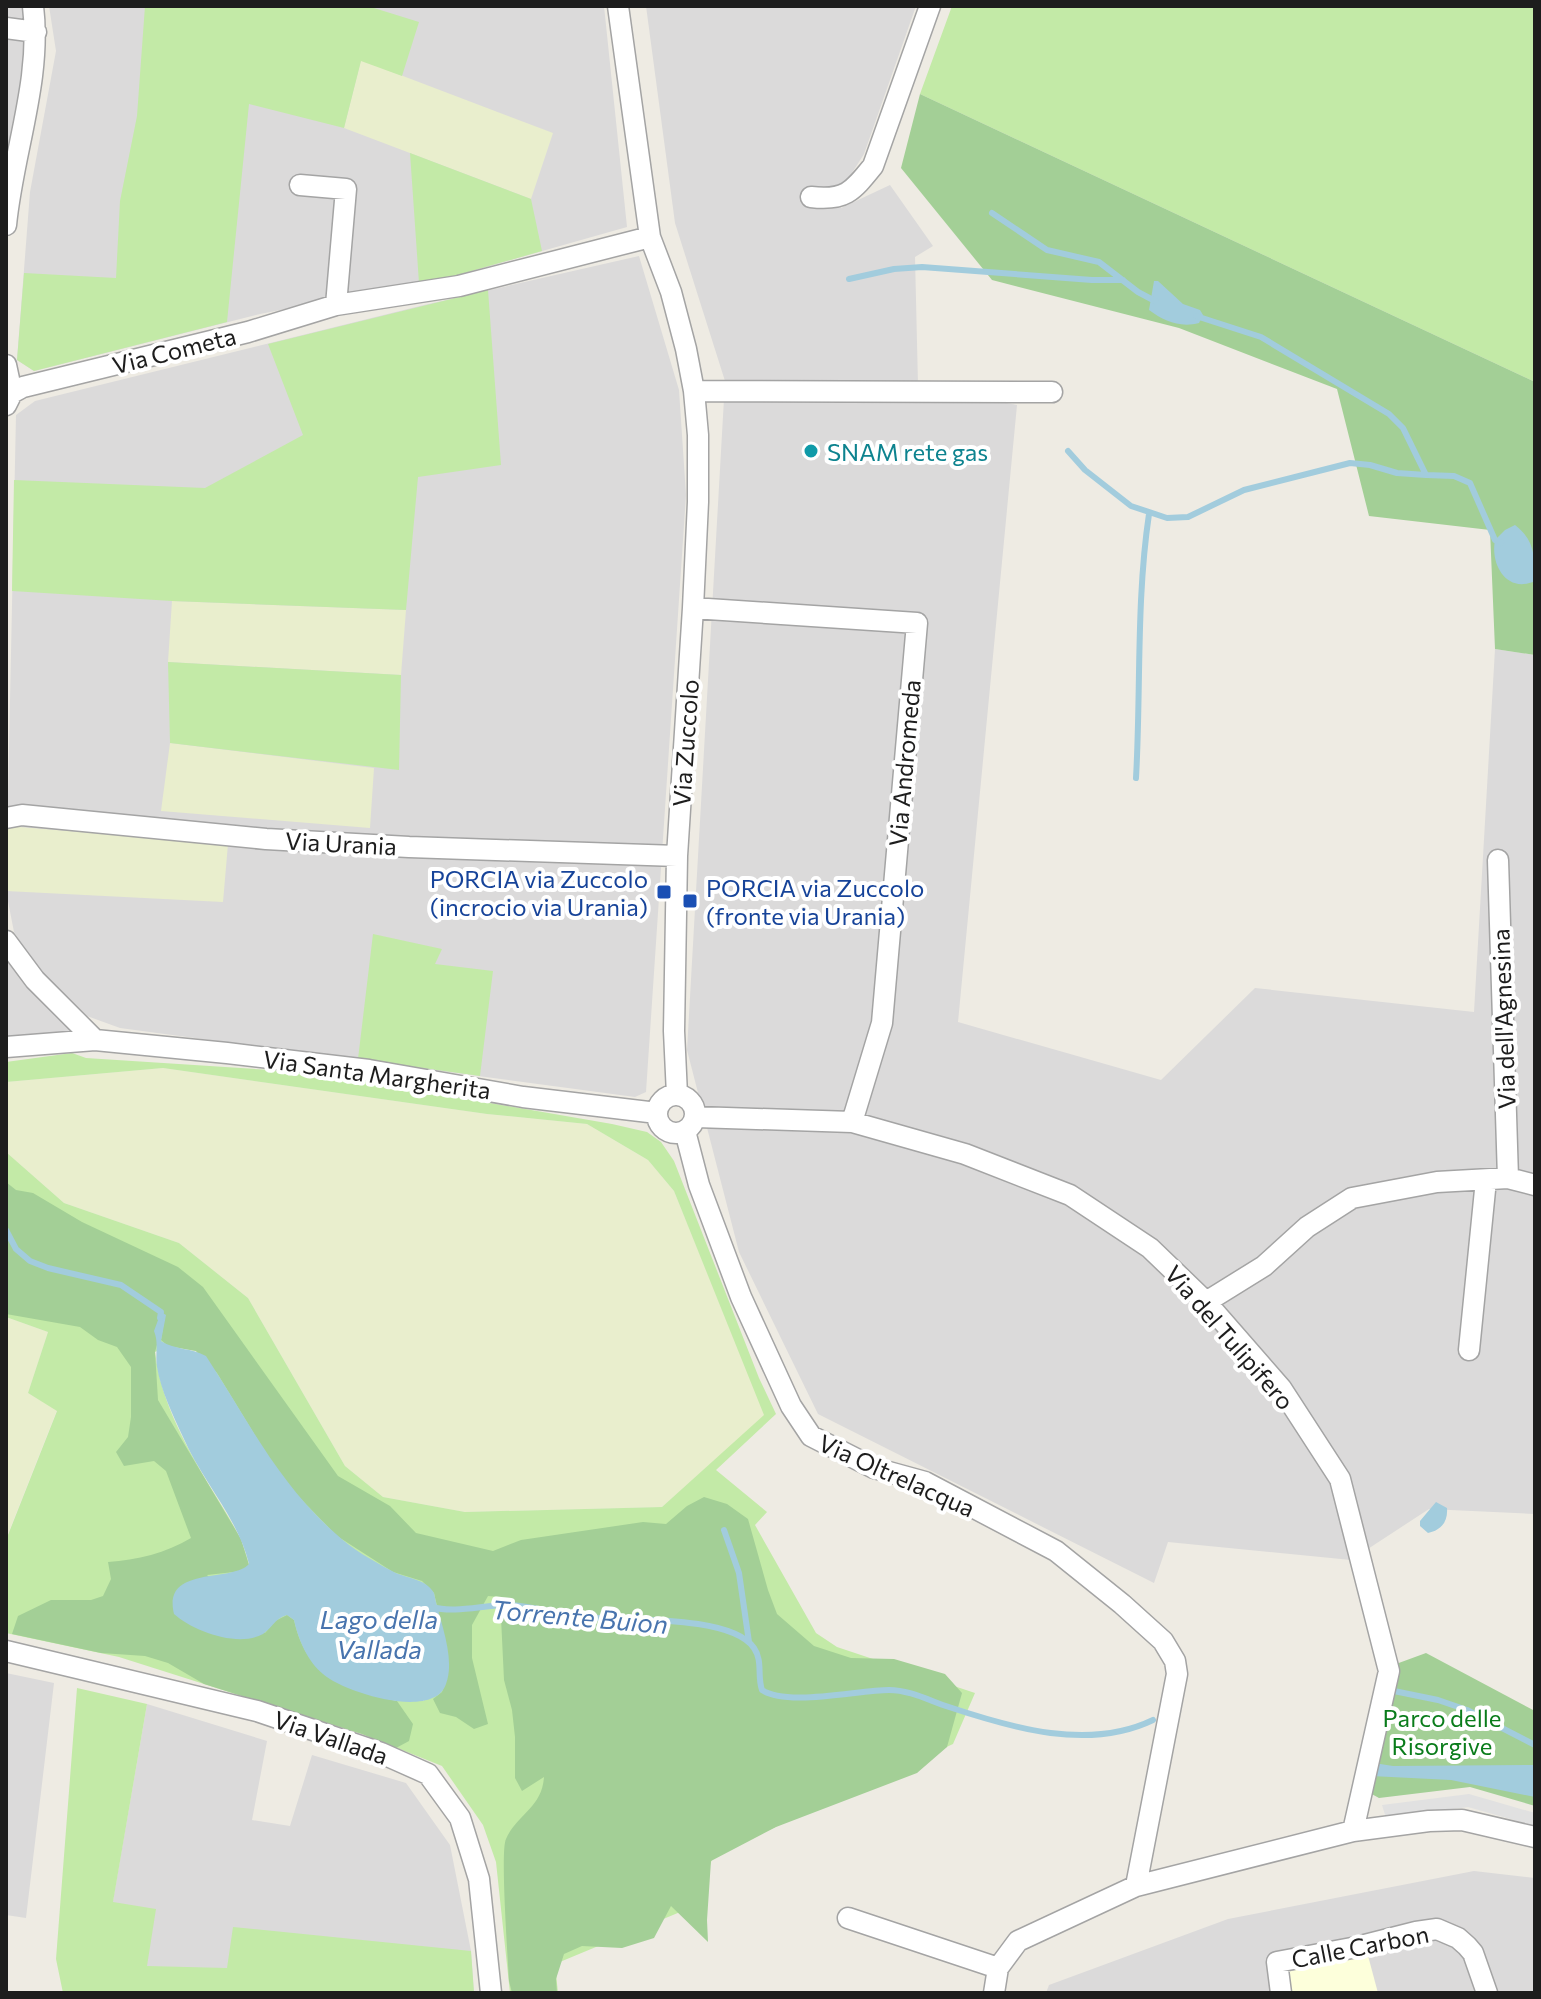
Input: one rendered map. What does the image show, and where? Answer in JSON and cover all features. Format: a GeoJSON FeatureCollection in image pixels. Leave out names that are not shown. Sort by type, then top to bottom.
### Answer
{"type":"FeatureCollection","features":[{"type":"Feature","properties":{"kind":"street"},"geometry":{"type":"LineString","coordinates":[[6,225],[8,186],[34,66],[36,32],[33,6]]}},
{"type":"Feature","properties":{"kind":"street","name":"Via Zuccolo"},"geometry":{"type":"LineString","coordinates":[[618,6],[650,237],[671,292],[694,391],[698,435],[693,608],[677,856],[674,1031],[677,1095]]}},
{"type":"Feature","properties":{"kind":"street"},"geometry":{"type":"LineString","coordinates":[[811,197],[835,200],[858,186],[873,166],[930,6]]}},
{"type":"Feature","properties":{"kind":"street"},"geometry":{"type":"LineString","coordinates":[[6,28],[36,32]]}},
{"type":"Feature","properties":{"kind":"street"},"geometry":{"type":"LineString","coordinates":[[300,185],[346,189],[336,305]]}},
{"type":"Feature","properties":{"kind":"street","name":"Via Cometa"},"geometry":{"type":"LineString","coordinates":[[9,399],[23,387],[248,332],[336,305],[459,286],[650,237]]}},
{"type":"Feature","properties":{"kind":"street"},"geometry":{"type":"LineString","coordinates":[[6,365],[9,399]]}},
{"type":"Feature","properties":{"kind":"street"},"geometry":{"type":"LineString","coordinates":[[694,391],[1052,392]]}},
{"type":"Feature","properties":{"kind":"street","name":"Via Andromeda"},"geometry":{"type":"LineString","coordinates":[[693,608],[917,623],[882,1023],[852,1122]]}},
{"type":"Feature","properties":{"kind":"street","name":"Via Urania"},"geometry":{"type":"LineString","coordinates":[[6,818],[22,815],[282,840],[677,856]]}},
{"type":"Feature","properties":{"kind":"street","name":"Via dell'Agnesina"},"geometry":{"type":"LineString","coordinates":[[1498,860],[1508,1178]]}},
{"type":"Feature","properties":{"kind":"street"},"geometry":{"type":"LineString","coordinates":[[6,941],[35,980],[95,1040]]}},
{"type":"Feature","properties":{"kind":"street","name":"Via Santa Margherita"},"geometry":{"type":"LineString","coordinates":[[6,1047],[95,1040],[369,1070],[523,1097],[657,1113]]}},
{"type":"Feature","properties":{"kind":"street"},"geometry":{"type":"LineString","coordinates":[[677,1095],[692,1103],[690,1124],[678,1134],[660,1125],[657,1113],[664,1099],[677,1095]]}},
{"type":"Feature","properties":{"kind":"street","name":"Via del Tulipifero"},"geometry":{"type":"LineString","coordinates":[[690,1124],[852,1122],[965,1154],[1070,1195],[1150,1248],[1206,1302],[1281,1388],[1340,1479],[1389,1671],[1353,1831]]}},
{"type":"Feature","properties":{"kind":"street","name":"Via Oltrelacqua"},"geometry":{"type":"LineString","coordinates":[[690,1124],[699,1185],[741,1297],[791,1406],[811,1436],[874,1468],[925,1482],[1056,1551],[1163,1641],[1175,1661],[1177,1674],[1136,1886]]}},
{"type":"Feature","properties":{"kind":"street"},"geometry":{"type":"LineString","coordinates":[[1206,1302],[1264,1266],[1307,1227],[1352,1198],[1437,1182],[1508,1178],[1535,1185]]}},
{"type":"Feature","properties":{"kind":"street"},"geometry":{"type":"LineString","coordinates":[[1469,1350],[1486,1180]]}},
{"type":"Feature","properties":{"kind":"street","name":"Via Vallada"},"geometry":{"type":"LineString","coordinates":[[6,1651],[257,1711],[381,1753],[428,1774],[460,1818],[479,1879],[491,1993]]}},
{"type":"Feature","properties":{"kind":"street"},"geometry":{"type":"LineString","coordinates":[[994,1993],[998,1968],[1018,1941],[1136,1886],[1353,1831],[1429,1821],[1462,1820],[1535,1837]]}},
{"type":"Feature","properties":{"kind":"street"},"geometry":{"type":"LineString","coordinates":[[848,1918],[998,1968]]}},
{"type":"Feature","properties":{"kind":"street","name":"Calle Carbon"},"geometry":{"type":"LineString","coordinates":[[1281,1993],[1277,1962],[1437,1929],[1458,1938],[1473,1953],[1487,1993]]}},
{"type":"Feature","properties":{"kind":"shaded area"},"geometry":{"type":"Polygon","coordinates":[[[6,6],[23,6],[27,44],[6,170],[6,6]]]}},
{"type":"Feature","properties":{"kind":"shaded area"},"geometry":{"type":"Polygon","coordinates":[[[49,6],[604,6],[627,227],[454,276],[260,314],[34,371],[17,360],[30,192],[56,51],[49,6]]]}},
{"type":"Feature","properties":{"kind":"shaded area"},"geometry":{"type":"Polygon","coordinates":[[[646,6],[916,6],[864,154],[843,187],[841,208],[890,185],[933,246],[915,257],[918,385],[1017,405],[958,1022],[1161,1080],[1255,988],[1474,1012],[1495,649],[1535,655],[1535,1514],[1429,1509],[1351,1560],[1168,1542],[1154,1583],[818,1414],[739,1252],[687,1050],[725,381],[675,223],[646,6]]]}},
{"type":"Feature","properties":{"kind":"shaded area"},"geometry":{"type":"Polygon","coordinates":[[[361,60],[553,133],[531,199],[344,128],[361,60]]]}},
{"type":"Feature","properties":{"kind":"shaded area"},"geometry":{"type":"Polygon","coordinates":[[[639,256],[679,390],[686,495],[646,1092],[635,1097],[120,1028],[87,1016],[32,962],[14,932],[6,891],[16,415],[35,401],[424,305],[639,256]]]}},
{"type":"Feature","properties":{"kind":"shaded area"},"geometry":{"type":"Polygon","coordinates":[[[172,601],[406,610],[401,675],[168,662],[172,601]]]}},
{"type":"Feature","properties":{"kind":"shaded area"},"geometry":{"type":"Polygon","coordinates":[[[170,743],[374,768],[370,828],[161,811],[170,743]]]}},
{"type":"Feature","properties":{"kind":"shaded area"},"geometry":{"type":"Polygon","coordinates":[[[7,826],[228,844],[223,902],[6,891],[7,826]]]}},
{"type":"Feature","properties":{"kind":"shaded area"},"geometry":{"type":"Polygon","coordinates":[[[6,958],[80,1033],[6,1040],[6,958]]]}},
{"type":"Feature","properties":{"kind":"shaded area"},"geometry":{"type":"Polygon","coordinates":[[[163,1068],[487,1114],[587,1124],[648,1160],[674,1191],[765,1415],[662,1507],[465,1512],[383,1497],[345,1466],[248,1298],[179,1243],[64,1203],[6,1152],[6,1082],[163,1068]]]}},
{"type":"Feature","properties":{"kind":"shaded area"},"geometry":{"type":"Polygon","coordinates":[[[6,1317],[48,1332],[28,1393],[57,1410],[6,1539],[6,1317]]]}},
{"type":"Feature","properties":{"kind":"shaded area"},"geometry":{"type":"Polygon","coordinates":[[[6,1673],[54,1683],[26,1918],[6,1915],[6,1673]]]}},
{"type":"Feature","properties":{"kind":"shaded area"},"geometry":{"type":"Polygon","coordinates":[[[147,1704],[267,1741],[252,1820],[290,1826],[312,1755],[406,1783],[450,1845],[471,1951],[474,1993],[97,1993],[147,1704]]]}},
{"type":"Feature","properties":{"kind":"shaded area"},"geometry":{"type":"Polygon","coordinates":[[[1469,1794],[1535,1813],[1535,1826],[1468,1807],[1386,1818],[1382,1805],[1469,1794]]]}},
{"type":"Feature","properties":{"kind":"shaded area"},"geometry":{"type":"Polygon","coordinates":[[[1474,1871],[1535,1878],[1535,1993],[1046,1993],[1049,1985],[1228,1919],[1474,1871]]]}},
{"type":"Feature","properties":{"kind":"shaded area"},"geometry":{"type":"Polygon","coordinates":[[[1367,1952],[1378,1993],[1287,1993],[1284,1973],[1367,1952]]]}},
{"type":"Feature","properties":{"kind":"green space"},"geometry":{"type":"Polygon","coordinates":[[[145,6],[374,6],[419,22],[402,76],[361,61],[344,128],[249,104],[227,322],[34,371],[17,360],[24,273],[116,278],[120,201],[137,116],[145,6]]]}},
{"type":"Feature","properties":{"kind":"green space"},"geometry":{"type":"Polygon","coordinates":[[[952,6],[1535,6],[1535,382],[920,94],[952,6]]]}},
{"type":"Feature","properties":{"kind":"green space"},"geometry":{"type":"Polygon","coordinates":[[[920,94],[1535,382],[1535,655],[1495,649],[1490,530],[1369,516],[1337,389],[1179,328],[992,280],[901,168],[920,94]]]}},
{"type":"Feature","properties":{"kind":"green space"},"geometry":{"type":"Polygon","coordinates":[[[410,153],[531,199],[542,251],[419,283],[410,153]]]}},
{"type":"Feature","properties":{"kind":"green space"},"geometry":{"type":"Polygon","coordinates":[[[488,290],[501,465],[418,477],[406,610],[12,591],[14,480],[205,488],[303,435],[268,344],[488,290]]]}},
{"type":"Feature","properties":{"kind":"green space"},"geometry":{"type":"Polygon","coordinates":[[[168,662],[401,675],[399,770],[170,743],[168,662]]]}},
{"type":"Feature","properties":{"kind":"green space"},"geometry":{"type":"Polygon","coordinates":[[[373,934],[442,949],[435,964],[493,971],[480,1076],[358,1059],[373,934]]]}},
{"type":"Feature","properties":{"kind":"green space"},"geometry":{"type":"Polygon","coordinates":[[[72,1053],[86,1058],[316,1073],[612,1124],[647,1132],[661,1142],[674,1161],[776,1414],[716,1470],[767,1512],[755,1525],[816,1633],[837,1647],[975,1693],[953,1744],[713,1856],[697,1905],[555,1964],[558,1993],[510,1993],[496,1862],[483,1825],[442,1766],[362,1734],[119,1657],[6,1633],[6,1540],[57,1411],[28,1393],[48,1332],[6,1317],[6,1152],[64,1203],[179,1243],[248,1298],[345,1466],[383,1497],[465,1512],[662,1507],[764,1415],[674,1191],[648,1160],[587,1124],[487,1114],[163,1068],[6,1082],[6,1062],[72,1053]],[[168,1346],[155,1352],[158,1371],[177,1426],[234,1528],[249,1565],[362,1693],[397,1701],[424,1701],[196,1351],[168,1346]]]}},
{"type":"Feature","properties":{"kind":"green space"},"geometry":{"type":"Polygon","coordinates":[[[6,1182],[16,1190],[33,1193],[82,1222],[178,1267],[203,1287],[338,1476],[390,1506],[416,1533],[493,1551],[521,1540],[643,1522],[666,1524],[687,1506],[704,1497],[727,1504],[748,1519],[777,1614],[814,1646],[851,1658],[894,1659],[945,1674],[962,1693],[947,1747],[917,1773],[776,1827],[711,1861],[708,1942],[671,1906],[654,1938],[622,1948],[582,1946],[564,1954],[556,1979],[557,1993],[512,1993],[506,1930],[504,1848],[511,1830],[539,1796],[544,1777],[522,1791],[515,1778],[515,1737],[504,1680],[500,1597],[488,1596],[472,1625],[472,1658],[488,1724],[474,1729],[456,1717],[440,1713],[433,1699],[442,1692],[448,1674],[445,1641],[434,1593],[422,1581],[393,1572],[337,1536],[293,1491],[273,1465],[217,1373],[196,1351],[168,1346],[161,1340],[165,1315],[155,1352],[158,1400],[241,1539],[249,1565],[243,1571],[207,1575],[265,1633],[275,1621],[287,1615],[294,1620],[308,1656],[331,1678],[361,1692],[397,1701],[413,1724],[409,1741],[396,1748],[362,1734],[204,1684],[168,1663],[145,1656],[101,1653],[12,1634],[18,1616],[51,1600],[91,1600],[103,1596],[111,1579],[108,1562],[151,1555],[191,1538],[166,1471],[154,1461],[124,1466],[116,1452],[128,1437],[131,1417],[131,1367],[117,1347],[98,1340],[80,1327],[6,1314],[6,1182]]]}},
{"type":"Feature","properties":{"kind":"green space","name":"Parco delle Risorgive"},"geometry":{"type":"Polygon","coordinates":[[[1426,1653],[1535,1711],[1535,1806],[1470,1787],[1379,1798],[1368,1792],[1396,1664],[1426,1653]]]}},
{"type":"Feature","properties":{"kind":"green space"},"geometry":{"type":"Polygon","coordinates":[[[77,1688],[147,1704],[113,1902],[156,1909],[147,1966],[227,1968],[233,1927],[471,1951],[474,1993],[63,1993],[56,1959],[77,1688]]]}},
{"type":"Feature","properties":{"kind":"water"},"geometry":{"type":"Polygon","coordinates":[[[1154,281],[1158,281],[1183,304],[1200,310],[1203,315],[1199,323],[1185,325],[1172,322],[1149,310],[1154,281]]]}},
{"type":"Feature","properties":{"kind":"water"},"geometry":{"type":"Polygon","coordinates":[[[1515,525],[1527,537],[1534,557],[1535,581],[1525,584],[1516,584],[1503,575],[1495,559],[1495,540],[1515,525]]]}},
{"type":"Feature","properties":{"kind":"water","name":"Lago della Vallada"},"geometry":{"type":"Polygon","coordinates":[[[161,1312],[166,1315],[161,1341],[206,1356],[280,1472],[315,1514],[356,1550],[392,1571],[421,1582],[434,1593],[449,1662],[446,1684],[438,1695],[425,1701],[388,1700],[334,1681],[308,1657],[294,1620],[287,1615],[279,1618],[263,1634],[241,1639],[216,1636],[174,1614],[173,1599],[178,1588],[201,1578],[240,1570],[249,1564],[237,1531],[191,1453],[164,1394],[157,1367],[154,1331],[161,1312]]]}},
{"type":"Feature","properties":{"kind":"water"},"geometry":{"type":"Polygon","coordinates":[[[1436,1502],[1447,1508],[1446,1517],[1440,1527],[1428,1533],[1420,1526],[1420,1521],[1436,1502]]]}},
{"type":"Feature","properties":{"kind":"water"},"geometry":{"type":"Polygon","coordinates":[[[1374,1763],[1393,1766],[1535,1765],[1535,1797],[1451,1780],[1371,1776],[1374,1763]]]}},
{"type":"Feature","properties":{"kind":"waterway"},"geometry":{"type":"LineString","coordinates":[[992,213],[1047,250],[1099,262],[1155,301]]}},
{"type":"Feature","properties":{"kind":"waterway"},"geometry":{"type":"LineString","coordinates":[[849,279],[894,269],[922,267],[1123,280]]}},
{"type":"Feature","properties":{"kind":"waterway"},"geometry":{"type":"LineString","coordinates":[[1196,316],[1261,337],[1389,414],[1403,428],[1426,475],[1454,476],[1470,483],[1495,540],[1501,543]]}},
{"type":"Feature","properties":{"kind":"waterway"},"geometry":{"type":"LineString","coordinates":[[1068,451],[1085,470],[1131,506],[1167,518],[1188,517],[1244,490],[1350,463],[1397,473],[1426,475]]}},
{"type":"Feature","properties":{"kind":"waterway"},"geometry":{"type":"LineString","coordinates":[[1136,778],[1140,613],[1149,514]]}},
{"type":"Feature","properties":{"kind":"waterway","name":"Torrente Buion"},"geometry":{"type":"LineString","coordinates":[[6,1230],[16,1249],[30,1261],[121,1285],[161,1312],[160,1318]]}},
{"type":"Feature","properties":{"kind":"waterway"},"geometry":{"type":"LineString","coordinates":[[724,1530],[739,1573],[749,1642]]}},
{"type":"Feature","properties":{"kind":"waterway","name":"Torrente Buion"},"geometry":{"type":"LineString","coordinates":[[432,1607],[451,1610],[511,1605],[575,1616],[675,1621],[723,1629],[742,1637],[754,1648],[762,1690],[773,1695],[805,1697],[897,1690],[1024,1729],[1077,1735],[1103,1734],[1153,1720]]}},
{"type":"Feature","properties":{"kind":"waterway"},"geometry":{"type":"LineString","coordinates":[[1389,1690],[1438,1700],[1467,1710],[1535,1745]]}},
{"type":"Feature","properties":{"kind":"place","name":"SNAM rete gas"},"geometry":{"type":"Point","coordinates":[811,451]}},
{"type":"Feature","properties":{"kind":"place","name":"PORCIA via Zuccolo (incrocio via Urania)"},"geometry":{"type":"Point","coordinates":[664,892]}},
{"type":"Feature","properties":{"kind":"place","name":"PORCIA via Zuccolo (fronte via Urania)"},"geometry":{"type":"Point","coordinates":[690,901]}}]}
